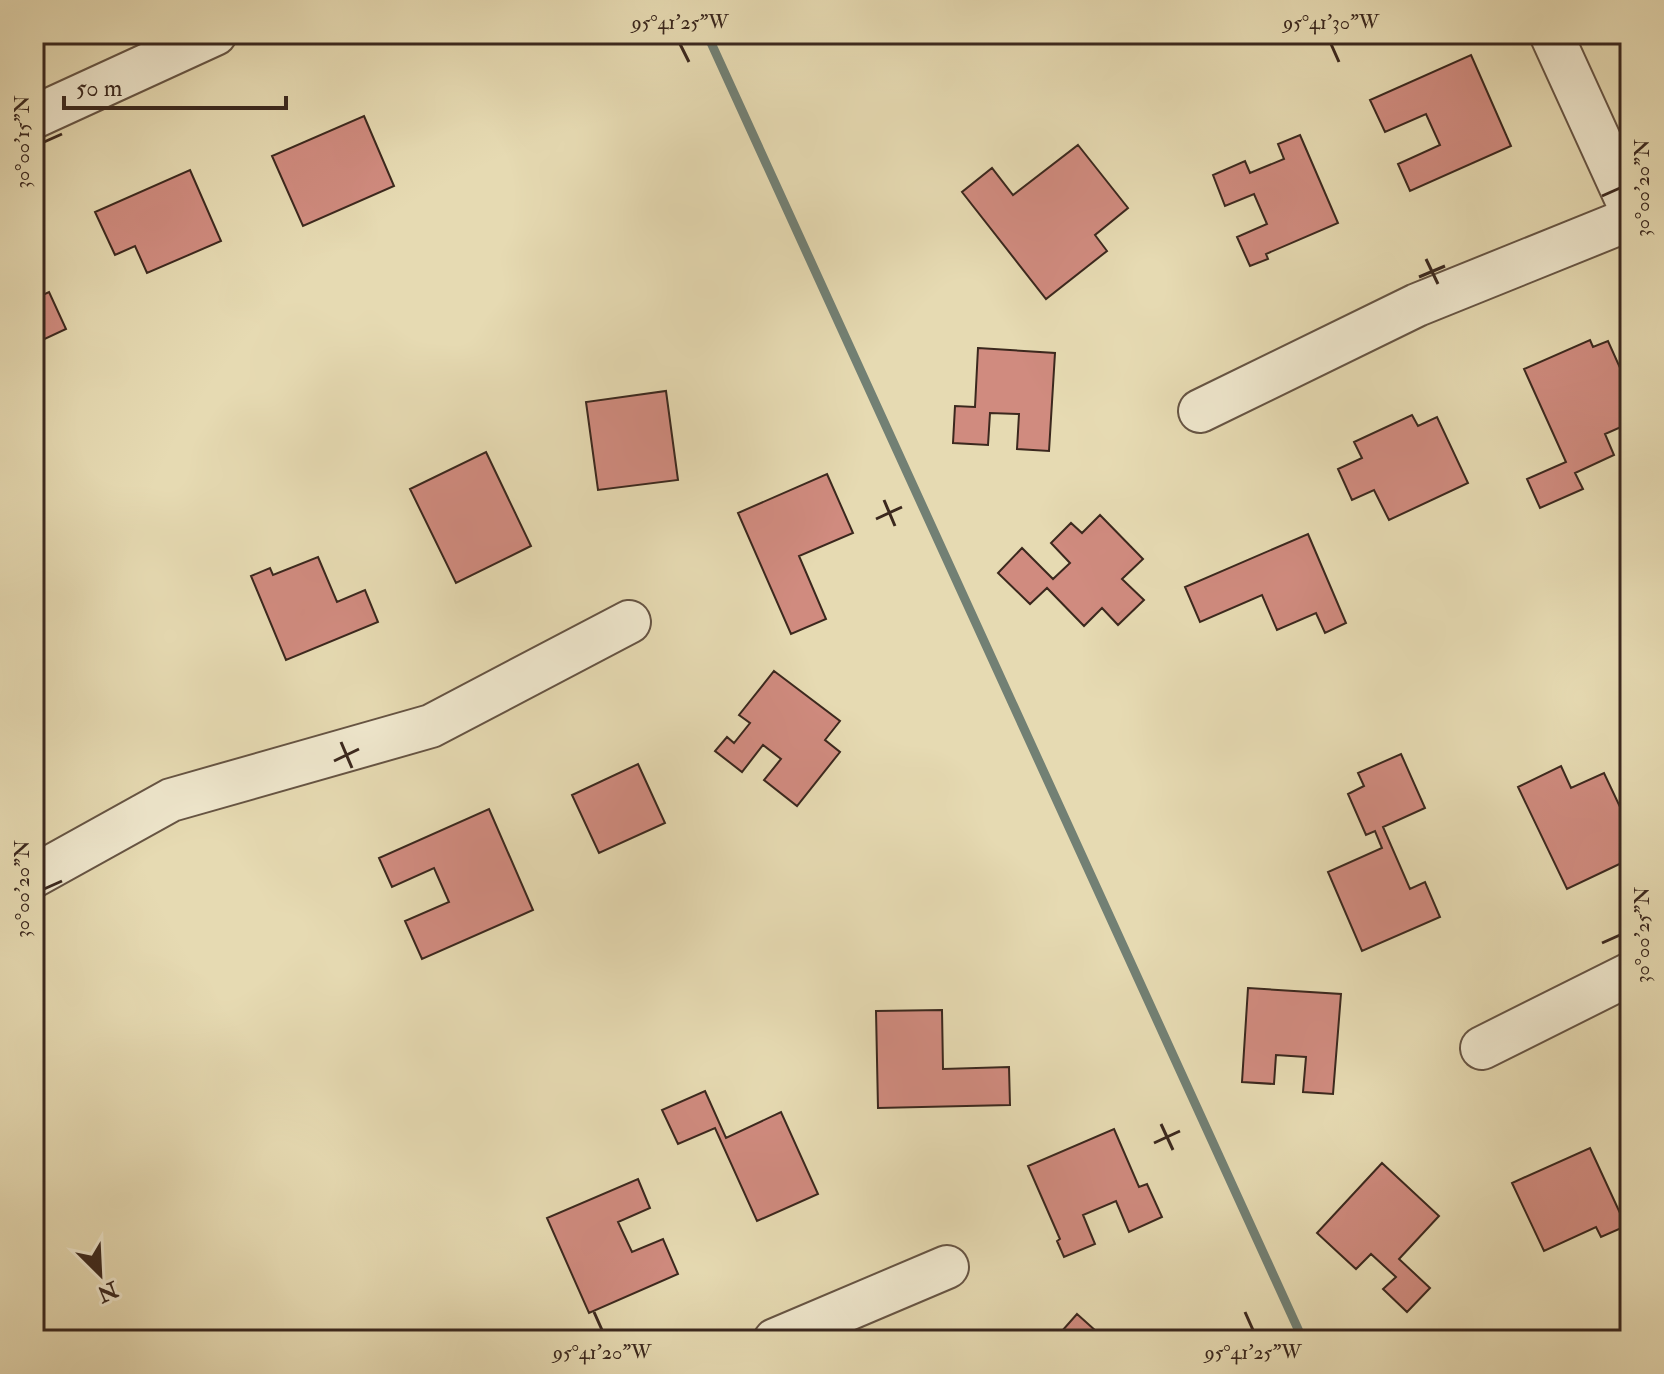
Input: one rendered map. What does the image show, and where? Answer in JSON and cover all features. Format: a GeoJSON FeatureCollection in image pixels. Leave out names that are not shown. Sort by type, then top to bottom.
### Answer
{"type":"FeatureCollection","features":[{"type":"Feature","properties":{"kind":"street"},"geometry":{"type":"LineString","coordinates":[[34,117],[215,34]]}},
{"type":"Feature","properties":{"kind":"street"},"geometry":{"type":"LineString","coordinates":[[1551,34],[1630,207]]}},
{"type":"Feature","properties":{"kind":"street"},"geometry":{"type":"LineString","coordinates":[[1200,411],[1417,305],[1630,219]]}},
{"type":"Feature","properties":{"kind":"street"},"geometry":{"type":"LineString","coordinates":[[34,876],[171,800],[431,726],[629,622]]}},
{"type":"Feature","properties":{"kind":"street"},"geometry":{"type":"LineString","coordinates":[[1482,1048],[1630,974]]}},
{"type":"Feature","properties":{"kind":"street"},"geometry":{"type":"LineString","coordinates":[[775,1340],[947,1267]]}},
{"type":"Feature","properties":{"kind":"building"},"geometry":{"type":"Polygon","coordinates":[[[1471,55],[1511,146],[1410,191],[1398,164],[1440,145],[1426,114],[1385,132],[1370,100],[1471,55]]]}},
{"type":"Feature","properties":{"kind":"building"},"geometry":{"type":"Polygon","coordinates":[[[364,116],[394,186],[303,226],[272,156],[364,116]]]}},
{"type":"Feature","properties":{"kind":"building"},"geometry":{"type":"Polygon","coordinates":[[[1300,135],[1338,223],[1266,254],[1268,259],[1250,266],[1237,237],[1267,224],[1254,194],[1225,206],[1213,175],[1245,161],[1250,173],[1284,159],[1278,144],[1300,135]]]}},
{"type":"Feature","properties":{"kind":"building"},"geometry":{"type":"Polygon","coordinates":[[[1078,145],[1128,208],[1095,235],[1107,251],[1046,299],[962,192],[992,168],[1013,195],[1078,145]]]}},
{"type":"Feature","properties":{"kind":"building"},"geometry":{"type":"Polygon","coordinates":[[[190,170],[221,241],[147,273],[135,246],[115,255],[95,212],[190,170]]]}},
{"type":"Feature","properties":{"kind":"building"},"geometry":{"type":"Polygon","coordinates":[[[49,292],[66,329],[34,344],[34,299],[49,292]]]}},
{"type":"Feature","properties":{"kind":"building"},"geometry":{"type":"Polygon","coordinates":[[[1590,340],[1593,347],[1608,341],[1630,390],[1630,423],[1605,434],[1614,455],[1575,473],[1583,489],[1540,508],[1527,479],[1566,462],[1524,369],[1590,340]]]}},
{"type":"Feature","properties":{"kind":"building"},"geometry":{"type":"Polygon","coordinates":[[[978,348],[1055,353],[1049,451],[1017,449],[1019,414],[990,413],[988,445],[953,443],[955,406],[975,407],[978,348]]]}},
{"type":"Feature","properties":{"kind":"building"},"geometry":{"type":"Polygon","coordinates":[[[666,391],[678,480],[598,490],[586,402],[666,391]]]}},
{"type":"Feature","properties":{"kind":"building"},"geometry":{"type":"Polygon","coordinates":[[[1412,415],[1418,426],[1437,417],[1468,483],[1389,520],[1374,490],[1352,500],[1338,469],[1362,458],[1354,442],[1412,415]]]}},
{"type":"Feature","properties":{"kind":"building"},"geometry":{"type":"Polygon","coordinates":[[[486,452],[531,546],[456,583],[410,489],[486,452]]]}},
{"type":"Feature","properties":{"kind":"building"},"geometry":{"type":"Polygon","coordinates":[[[827,474],[853,533],[799,556],[826,619],[791,634],[738,513],[827,474]]]}},
{"type":"Feature","properties":{"kind":"building"},"geometry":{"type":"Polygon","coordinates":[[[1100,515],[1143,559],[1122,579],[1144,600],[1118,625],[1102,608],[1084,626],[1047,588],[1030,604],[998,573],[1022,548],[1053,579],[1070,563],[1051,543],[1071,523],[1082,533],[1100,515]]]}},
{"type":"Feature","properties":{"kind":"building"},"geometry":{"type":"Polygon","coordinates":[[[1308,534],[1346,623],[1325,633],[1316,613],[1277,630],[1262,595],[1200,622],[1185,587],[1308,534]]]}},
{"type":"Feature","properties":{"kind":"building"},"geometry":{"type":"Polygon","coordinates":[[[318,557],[337,602],[365,590],[378,622],[286,660],[251,576],[270,568],[273,575],[318,557]]]}},
{"type":"Feature","properties":{"kind":"building"},"geometry":{"type":"Polygon","coordinates":[[[774,671],[840,721],[825,740],[840,752],[797,806],[764,780],[781,759],[763,745],[742,772],[715,751],[727,737],[734,743],[750,723],[739,715],[774,671]]]}},
{"type":"Feature","properties":{"kind":"building"},"geometry":{"type":"Polygon","coordinates":[[[1401,754],[1425,808],[1383,827],[1410,889],[1425,882],[1440,917],[1362,951],[1328,872],[1382,848],[1375,831],[1366,835],[1348,794],[1364,786],[1358,773],[1401,754]]]}},
{"type":"Feature","properties":{"kind":"building"},"geometry":{"type":"Polygon","coordinates":[[[638,764],[665,823],[599,853],[572,795],[638,764]]]}},
{"type":"Feature","properties":{"kind":"building"},"geometry":{"type":"Polygon","coordinates":[[[1561,766],[1571,788],[1604,773],[1630,828],[1630,859],[1567,889],[1518,787],[1561,766]]]}},
{"type":"Feature","properties":{"kind":"building"},"geometry":{"type":"Polygon","coordinates":[[[489,809],[533,910],[422,959],[405,921],[449,902],[434,868],[392,887],[379,858],[489,809]]]}},
{"type":"Feature","properties":{"kind":"building"},"geometry":{"type":"Polygon","coordinates":[[[1248,988],[1341,994],[1333,1094],[1303,1092],[1306,1057],[1276,1055],[1274,1084],[1242,1082],[1248,988]]]}},
{"type":"Feature","properties":{"kind":"building"},"geometry":{"type":"Polygon","coordinates":[[[942,1010],[943,1069],[1009,1067],[1010,1105],[878,1108],[876,1011],[942,1010]]]}},
{"type":"Feature","properties":{"kind":"building"},"geometry":{"type":"Polygon","coordinates":[[[705,1091],[726,1138],[781,1112],[818,1194],[757,1221],[715,1128],[678,1144],[662,1110],[705,1091]]]}},
{"type":"Feature","properties":{"kind":"building"},"geometry":{"type":"Polygon","coordinates":[[[1114,1129],[1139,1187],[1147,1184],[1162,1217],[1129,1232],[1116,1201],[1083,1215],[1095,1244],[1064,1257],[1057,1241],[1060,1239],[1028,1166],[1114,1129]]]}},
{"type":"Feature","properties":{"kind":"building"},"geometry":{"type":"Polygon","coordinates":[[[1590,1148],[1626,1226],[1601,1237],[1596,1227],[1544,1251],[1512,1183],[1590,1148]]]}},
{"type":"Feature","properties":{"kind":"building"},"geometry":{"type":"Polygon","coordinates":[[[1382,1163],[1439,1216],[1399,1259],[1430,1288],[1407,1312],[1383,1289],[1396,1277],[1371,1254],[1356,1269],[1317,1233],[1382,1163]]]}},
{"type":"Feature","properties":{"kind":"building"},"geometry":{"type":"Polygon","coordinates":[[[638,1179],[650,1208],[618,1222],[632,1252],[663,1239],[678,1274],[589,1313],[547,1218],[638,1179]]]}},
{"type":"Feature","properties":{"kind":"building"},"geometry":{"type":"Polygon","coordinates":[[[1077,1314],[1106,1340],[1054,1340],[1077,1314]]]}},
{"type":"Feature","properties":{"kind":"waterway"},"geometry":{"type":"LineString","coordinates":[[707,34],[1303,1340]]}}]}
